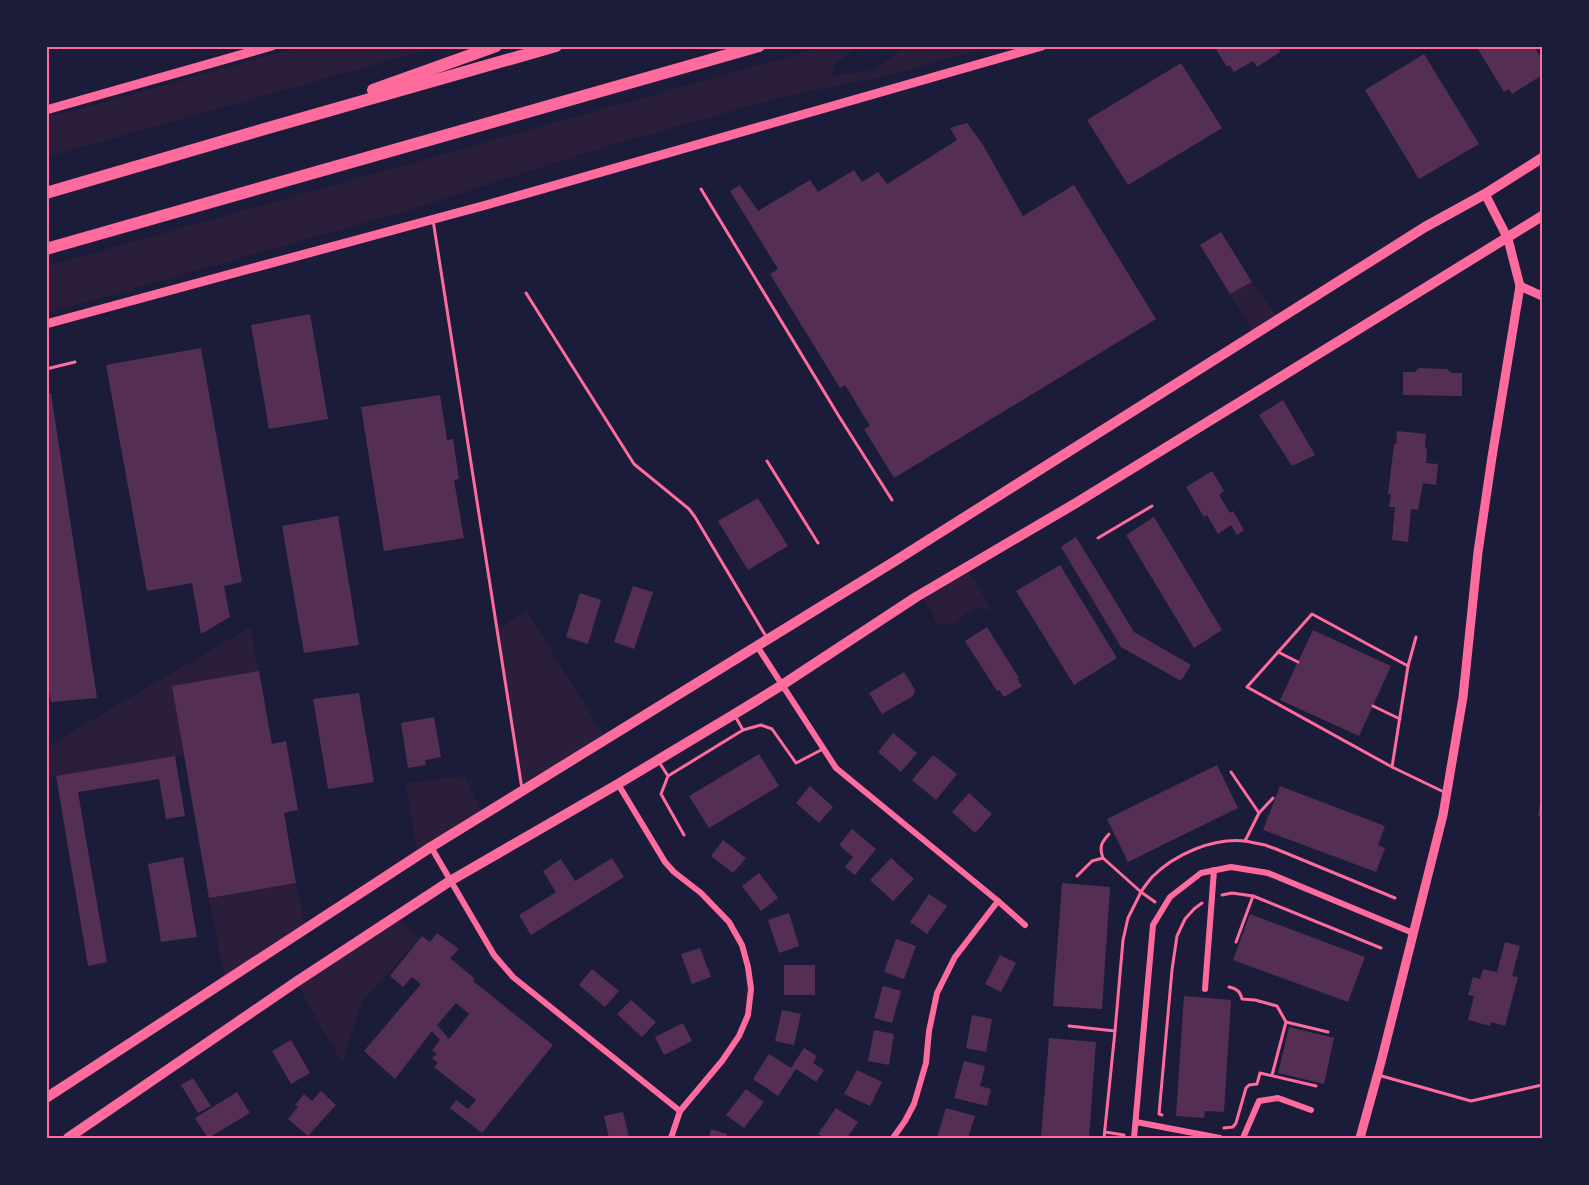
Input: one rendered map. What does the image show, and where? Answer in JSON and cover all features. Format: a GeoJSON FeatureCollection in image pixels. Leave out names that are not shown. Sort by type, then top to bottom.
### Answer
{"type":"FeatureCollection","features":[{"type":"Feature","properties":{"kind":"highway"},"geometry":{"type":"LineString","coordinates":[[268,128],[496,46]]}},
{"type":"Feature","properties":{"kind":"highway"},"geometry":{"type":"LineString","coordinates":[[46,193],[556,46]]}},
{"type":"Feature","properties":{"kind":"highway"},"geometry":{"type":"LineString","coordinates":[[46,249],[759,46]]}},
{"type":"Feature","properties":{"kind":"main road"},"geometry":{"type":"LineString","coordinates":[[46,110],[272,46]]}},
{"type":"Feature","properties":{"kind":"main road"},"geometry":{"type":"LineString","coordinates":[[46,324],[433,219],[1042,46]]}},
{"type":"Feature","properties":{"kind":"main road"},"geometry":{"type":"LineString","coordinates":[[46,1098],[431,847],[762,643],[1425,228],[1542,158]]}},
{"type":"Feature","properties":{"kind":"main road"},"geometry":{"type":"LineString","coordinates":[[1360,1138],[1439,834],[1463,697],[1478,552],[1520,286],[1508,239],[1485,194]]}},
{"type":"Feature","properties":{"kind":"main road"},"geometry":{"type":"LineString","coordinates":[[68,1138],[296,982],[450,881],[733,715],[921,594],[1076,503],[1542,216]]}},
{"type":"Feature","properties":{"kind":"main road"},"geometry":{"type":"LineString","coordinates":[[1520,286],[1542,296]]}},
{"type":"Feature","properties":{"kind":"street"},"geometry":{"type":"LineString","coordinates":[[762,643],[782,685],[836,768],[1025,925]]}},
{"type":"Feature","properties":{"kind":"street"},"geometry":{"type":"LineString","coordinates":[[618,784],[665,862],[701,893],[729,922],[742,945],[748,967],[751,989],[748,1015],[739,1036],[722,1061],[680,1112],[671,1138]]}},
{"type":"Feature","properties":{"kind":"street"},"geometry":{"type":"LineString","coordinates":[[431,847],[494,955],[513,977],[680,1112]]}},
{"type":"Feature","properties":{"kind":"street"},"geometry":{"type":"LineString","coordinates":[[1135,1137],[1153,925],[1170,897],[1201,873],[1231,867],[1268,873],[1413,933]]}},
{"type":"Feature","properties":{"kind":"street"},"geometry":{"type":"LineString","coordinates":[[1205,989],[1214,870]]}},
{"type":"Feature","properties":{"kind":"street"},"geometry":{"type":"LineString","coordinates":[[893,1138],[914,1104],[926,1063],[929,1031],[937,993],[955,957],[998,901]]}},
{"type":"Feature","properties":{"kind":"street"},"geometry":{"type":"LineString","coordinates":[[1243,1138],[1259,1101],[1278,1098],[1311,1110]]}},
{"type":"Feature","properties":{"kind":"street"},"geometry":{"type":"LineString","coordinates":[[1136,1122],[1220,1138]]}},
{"type":"Feature","properties":{"kind":"lane"},"geometry":{"type":"LineString","coordinates":[[700,189],[892,500]]}},
{"type":"Feature","properties":{"kind":"lane"},"geometry":{"type":"LineString","coordinates":[[433,219],[522,791]]}},
{"type":"Feature","properties":{"kind":"lane"},"geometry":{"type":"LineString","coordinates":[[526,293],[634,464],[689,509],[696,518],[762,643]]}},
{"type":"Feature","properties":{"kind":"lane"},"geometry":{"type":"LineString","coordinates":[[46,369],[75,362]]}},
{"type":"Feature","properties":{"kind":"lane"},"geometry":{"type":"LineString","coordinates":[[767,461],[818,543]]}},
{"type":"Feature","properties":{"kind":"lane"},"geometry":{"type":"LineString","coordinates":[[1098,538],[1152,506]]}},
{"type":"Feature","properties":{"kind":"lane"},"geometry":{"type":"LineString","coordinates":[[1408,666],[1312,614],[1247,687],[1392,767],[1446,793]]}},
{"type":"Feature","properties":{"kind":"lane"},"geometry":{"type":"LineString","coordinates":[[1392,767],[1408,666],[1416,637]]}},
{"type":"Feature","properties":{"kind":"lane"},"geometry":{"type":"LineString","coordinates":[[1278,652],[1298,662]]}},
{"type":"Feature","properties":{"kind":"lane"},"geometry":{"type":"LineString","coordinates":[[1373,706],[1400,719]]}},
{"type":"Feature","properties":{"kind":"lane"},"geometry":{"type":"LineString","coordinates":[[733,715],[743,730]]}},
{"type":"Feature","properties":{"kind":"lane"},"geometry":{"type":"LineString","coordinates":[[684,835],[662,794],[668,776],[743,730],[761,725],[772,729],[796,763],[823,749]]}},
{"type":"Feature","properties":{"kind":"lane"},"geometry":{"type":"LineString","coordinates":[[658,760],[668,776]]}},
{"type":"Feature","properties":{"kind":"lane"},"geometry":{"type":"LineString","coordinates":[[1378,1075],[1471,1101],[1542,1085]]}},
{"type":"Feature","properties":{"kind":"path"},"geometry":{"type":"LineString","coordinates":[[1231,772],[1259,813]]}},
{"type":"Feature","properties":{"kind":"path"},"geometry":{"type":"LineString","coordinates":[[1245,842],[1259,813],[1273,798]]}},
{"type":"Feature","properties":{"kind":"path"},"geometry":{"type":"LineString","coordinates":[[1109,834],[1101,843],[1103,858],[1163,908]]}},
{"type":"Feature","properties":{"kind":"path"},"geometry":{"type":"LineString","coordinates":[[1104,1138],[1123,940],[1128,918],[1151,878],[1172,861],[1208,845],[1245,842],[1276,849],[1395,898]]}},
{"type":"Feature","properties":{"kind":"path"},"geometry":{"type":"LineString","coordinates":[[1077,876],[1092,861],[1103,858]]}},
{"type":"Feature","properties":{"kind":"path"},"geometry":{"type":"LineString","coordinates":[[1170,1116],[1159,1114],[1172,970],[1177,936],[1185,919],[1194,909],[1202,903],[1232,893],[1253,896],[1381,948]]}},
{"type":"Feature","properties":{"kind":"path"},"geometry":{"type":"LineString","coordinates":[[1236,942],[1253,896]]}},
{"type":"Feature","properties":{"kind":"path"},"geometry":{"type":"LineString","coordinates":[[1229,987],[1238,990],[1242,999],[1277,1006],[1286,1022],[1272,1076]]}},
{"type":"Feature","properties":{"kind":"path"},"geometry":{"type":"LineString","coordinates":[[1286,1022],[1328,1032]]}},
{"type":"Feature","properties":{"kind":"path"},"geometry":{"type":"LineString","coordinates":[[1070,1026],[1115,1031]]}},
{"type":"Feature","properties":{"kind":"path"},"geometry":{"type":"LineString","coordinates":[[1220,1127],[1229,1128],[1236,1124],[1246,1088],[1257,1084],[1260,1072],[1316,1086]]}},
{"type":"Feature","properties":{"kind":"path"},"geometry":{"type":"LineString","coordinates":[[1105,1132],[1135,1137]]}},
{"type":"Feature","properties":{"kind":"shaded area"},"geometry":{"type":"Polygon","coordinates":[[[303,46],[437,47],[47,157],[47,118],[303,46]]]}},
{"type":"Feature","properties":{"kind":"shaded area"},"geometry":{"type":"Polygon","coordinates":[[[822,47],[856,47],[836,63],[831,76],[875,70],[904,47],[990,47],[890,75],[790,95],[604,147],[413,209],[47,313],[47,266],[822,47]]]}},
{"type":"Feature","properties":{"kind":"shaded area"},"geometry":{"type":"Polygon","coordinates":[[[1252,282],[1279,319],[1254,335],[1230,294],[1252,282]]]}},
{"type":"Feature","properties":{"kind":"shaded area"},"geometry":{"type":"Polygon","coordinates":[[[966,567],[993,612],[979,608],[948,625],[935,622],[921,594],[966,567]]]}},
{"type":"Feature","properties":{"kind":"shaded area"},"geometry":{"type":"Polygon","coordinates":[[[527,611],[606,739],[522,791],[497,629],[527,611]]]}},
{"type":"Feature","properties":{"kind":"shaded area"},"geometry":{"type":"Polygon","coordinates":[[[250,627],[259,671],[173,689],[184,755],[47,776],[46,747],[250,627]]]}},
{"type":"Feature","properties":{"kind":"shaded area"},"geometry":{"type":"Polygon","coordinates":[[[465,776],[483,815],[417,853],[405,783],[465,776]]]}},
{"type":"Feature","properties":{"kind":"shaded area"},"geometry":{"type":"Polygon","coordinates":[[[296,883],[306,928],[225,981],[209,898],[296,883]]]}},
{"type":"Feature","properties":{"kind":"shaded area"},"geometry":{"type":"Polygon","coordinates":[[[397,916],[419,939],[362,1001],[343,1062],[296,982],[397,916]]]}},
{"type":"Feature","properties":{"kind":"building"},"geometry":{"type":"Polygon","coordinates":[[[1214,46],[1284,46],[1279,50],[1280,52],[1257,67],[1253,61],[1234,72],[1229,65],[1227,67],[1214,46]]]}},
{"type":"Feature","properties":{"kind":"building"},"geometry":{"type":"Polygon","coordinates":[[[1476,46],[1534,46],[1539,55],[1542,53],[1542,75],[1512,94],[1509,89],[1504,92],[1476,46]]]}},
{"type":"Feature","properties":{"kind":"building"},"geometry":{"type":"Polygon","coordinates":[[[1424,54],[1479,144],[1419,179],[1365,90],[1424,54]]]}},
{"type":"Feature","properties":{"kind":"building"},"geometry":{"type":"Polygon","coordinates":[[[1181,63],[1222,128],[1128,185],[1087,120],[1181,63]]]}},
{"type":"Feature","properties":{"kind":"building"},"geometry":{"type":"Polygon","coordinates":[[[967,123],[983,145],[1023,216],[1074,185],[1156,319],[894,478],[864,429],[870,426],[845,385],[840,388],[770,274],[778,269],[730,191],[740,185],[758,211],[810,180],[818,192],[854,170],[862,182],[878,172],[887,184],[957,140],[950,128],[967,123]]]}},
{"type":"Feature","properties":{"kind":"building"},"geometry":{"type":"Polygon","coordinates":[[[1221,232],[1252,282],[1230,294],[1200,245],[1221,232]]]}},
{"type":"Feature","properties":{"kind":"building"},"geometry":{"type":"Polygon","coordinates":[[[310,314],[328,419],[269,429],[251,325],[310,314]]]}},
{"type":"Feature","properties":{"kind":"building"},"geometry":{"type":"Polygon","coordinates":[[[201,348],[242,582],[224,586],[230,617],[201,634],[192,583],[147,591],[106,365],[201,348]]]}},
{"type":"Feature","properties":{"kind":"building"},"geometry":{"type":"Polygon","coordinates":[[[1419,368],[1447,369],[1451,373],[1462,373],[1462,396],[1403,395],[1403,372],[1415,372],[1419,368]]]}},
{"type":"Feature","properties":{"kind":"building"},"geometry":{"type":"Polygon","coordinates":[[[51,393],[97,698],[51,702],[46,678],[46,394],[51,393]]]}},
{"type":"Feature","properties":{"kind":"building"},"geometry":{"type":"Polygon","coordinates":[[[440,395],[447,440],[453,439],[459,479],[454,480],[464,538],[384,551],[361,407],[440,395]]]}},
{"type":"Feature","properties":{"kind":"building"},"geometry":{"type":"Polygon","coordinates":[[[1283,400],[1315,455],[1292,466],[1259,415],[1283,400]]]}},
{"type":"Feature","properties":{"kind":"building"},"geometry":{"type":"Polygon","coordinates":[[[1397,431],[1426,434],[1426,463],[1438,464],[1436,485],[1423,483],[1418,510],[1411,509],[1408,542],[1392,540],[1395,507],[1389,507],[1391,494],[1388,494],[1397,431]]]}},
{"type":"Feature","properties":{"kind":"building"},"geometry":{"type":"Polygon","coordinates":[[[1212,471],[1224,491],[1219,495],[1230,513],[1233,511],[1244,530],[1237,535],[1231,525],[1218,534],[1207,515],[1204,517],[1186,487],[1212,471]]]}},
{"type":"Feature","properties":{"kind":"building"},"geometry":{"type":"Polygon","coordinates":[[[758,498],[788,546],[748,570],[718,521],[758,498]]]}},
{"type":"Feature","properties":{"kind":"building"},"geometry":{"type":"Polygon","coordinates":[[[338,516],[359,645],[304,653],[282,526],[338,516]]]}},
{"type":"Feature","properties":{"kind":"building"},"geometry":{"type":"Polygon","coordinates":[[[1154,517],[1222,630],[1194,648],[1126,535],[1154,517]]]}},
{"type":"Feature","properties":{"kind":"building"},"geometry":{"type":"Polygon","coordinates":[[[1076,537],[1134,632],[1191,665],[1181,681],[1121,647],[1061,547],[1076,537]]]}},
{"type":"Feature","properties":{"kind":"building"},"geometry":{"type":"Polygon","coordinates":[[[1060,565],[1117,658],[1074,685],[1016,591],[1060,565]]]}},
{"type":"Feature","properties":{"kind":"building"},"geometry":{"type":"Polygon","coordinates":[[[633,586],[653,592],[634,649],[614,642],[633,586]]]}},
{"type":"Feature","properties":{"kind":"building"},"geometry":{"type":"Polygon","coordinates":[[[580,593],[601,600],[588,644],[566,637],[580,593]]]}},
{"type":"Feature","properties":{"kind":"building"},"geometry":{"type":"Polygon","coordinates":[[[987,627],[1022,686],[1004,697],[999,690],[997,691],[965,641],[987,627]]]}},
{"type":"Feature","properties":{"kind":"building"},"geometry":{"type":"Polygon","coordinates":[[[1313,630],[1391,666],[1359,736],[1280,700],[1313,630]]]}},
{"type":"Feature","properties":{"kind":"building"},"geometry":{"type":"Polygon","coordinates":[[[259,671],[272,744],[286,741],[298,810],[284,813],[296,883],[209,898],[172,686],[259,671]]]}},
{"type":"Feature","properties":{"kind":"building"},"geometry":{"type":"Polygon","coordinates":[[[904,672],[915,690],[913,696],[882,714],[869,693],[904,672]]]}},
{"type":"Feature","properties":{"kind":"building"},"geometry":{"type":"Polygon","coordinates":[[[359,693],[374,782],[328,789],[313,699],[359,693]]]}},
{"type":"Feature","properties":{"kind":"building"},"geometry":{"type":"Polygon","coordinates":[[[434,717],[441,757],[425,760],[426,765],[408,768],[401,723],[434,717]]]}},
{"type":"Feature","properties":{"kind":"building"},"geometry":{"type":"Polygon","coordinates":[[[893,733],[917,753],[901,772],[878,752],[893,733]]]}},
{"type":"Feature","properties":{"kind":"building"},"geometry":{"type":"Polygon","coordinates":[[[759,754],[779,786],[709,828],[689,796],[759,754]]]}},
{"type":"Feature","properties":{"kind":"building"},"geometry":{"type":"Polygon","coordinates":[[[933,755],[957,774],[936,800],[912,780],[933,755]]]}},
{"type":"Feature","properties":{"kind":"building"},"geometry":{"type":"Polygon","coordinates":[[[175,756],[185,816],[166,819],[159,779],[78,792],[107,962],[88,966],[56,776],[175,756]]]}},
{"type":"Feature","properties":{"kind":"building"},"geometry":{"type":"Polygon","coordinates":[[[1217,765],[1238,808],[1128,862],[1107,819],[1217,765]]]}},
{"type":"Feature","properties":{"kind":"building"},"geometry":{"type":"Polygon","coordinates":[[[810,786],[833,807],[819,823],[796,803],[810,786]]]}},
{"type":"Feature","properties":{"kind":"building"},"geometry":{"type":"Polygon","coordinates":[[[1280,786],[1385,826],[1378,845],[1385,848],[1376,872],[1263,830],[1280,786]]]}},
{"type":"Feature","properties":{"kind":"building"},"geometry":{"type":"Polygon","coordinates":[[[969,793],[992,814],[975,833],[952,812],[969,793]]]}},
{"type":"Feature","properties":{"kind":"building"},"geometry":{"type":"Polygon","coordinates":[[[1541,797],[1542,816],[1538,816],[1541,797]]]}},
{"type":"Feature","properties":{"kind":"building"},"geometry":{"type":"Polygon","coordinates":[[[852,829],[876,849],[855,875],[845,867],[853,857],[839,845],[852,829]]]}},
{"type":"Feature","properties":{"kind":"building"},"geometry":{"type":"Polygon","coordinates":[[[723,840],[746,858],[733,873],[711,856],[723,840]]]}},
{"type":"Feature","properties":{"kind":"building"},"geometry":{"type":"Polygon","coordinates":[[[183,857],[197,937],[161,942],[148,864],[183,857]]]}},
{"type":"Feature","properties":{"kind":"building"},"geometry":{"type":"Polygon","coordinates":[[[612,858],[624,877],[531,935],[519,915],[556,892],[543,871],[561,859],[575,881],[612,858]]]}},
{"type":"Feature","properties":{"kind":"building"},"geometry":{"type":"Polygon","coordinates":[[[891,858],[914,879],[893,901],[870,880],[891,858]]]}},
{"type":"Feature","properties":{"kind":"building"},"geometry":{"type":"Polygon","coordinates":[[[759,873],[778,898],[761,911],[742,886],[759,873]]]}},
{"type":"Feature","properties":{"kind":"building"},"geometry":{"type":"Polygon","coordinates":[[[1062,883],[1110,887],[1102,1009],[1053,1006],[1062,883]]]}},
{"type":"Feature","properties":{"kind":"building"},"geometry":{"type":"Polygon","coordinates":[[[929,894],[947,906],[927,934],[910,922],[929,894]]]}},
{"type":"Feature","properties":{"kind":"building"},"geometry":{"type":"Polygon","coordinates":[[[789,913],[799,946],[779,953],[768,920],[789,913]]]}},
{"type":"Feature","properties":{"kind":"building"},"geometry":{"type":"Polygon","coordinates":[[[1250,914],[1365,957],[1348,1002],[1233,960],[1250,914]]]}},
{"type":"Feature","properties":{"kind":"building"},"geometry":{"type":"Polygon","coordinates":[[[437,933],[459,949],[450,958],[475,979],[473,981],[553,1045],[482,1133],[450,1108],[456,1100],[468,1109],[476,1100],[434,1067],[438,1063],[432,1058],[437,1054],[432,1050],[440,1040],[432,1031],[395,1079],[364,1051],[421,984],[412,977],[403,987],[390,976],[422,936],[430,942],[437,933]],[[456,1003],[437,1025],[449,1039],[469,1014],[456,1003]]]}},
{"type":"Feature","properties":{"kind":"building"},"geometry":{"type":"Polygon","coordinates":[[[896,939],[916,946],[904,979],[884,972],[896,939]]]}},
{"type":"Feature","properties":{"kind":"building"},"geometry":{"type":"Polygon","coordinates":[[[1505,942],[1520,946],[1512,976],[1518,977],[1505,1026],[1491,1022],[1490,1026],[1468,1020],[1474,996],[1468,995],[1473,977],[1480,979],[1483,969],[1497,972],[1505,942]]]}},
{"type":"Feature","properties":{"kind":"building"},"geometry":{"type":"Polygon","coordinates":[[[700,948],[711,977],[692,984],[681,954],[700,948]]]}},
{"type":"Feature","properties":{"kind":"building"},"geometry":{"type":"Polygon","coordinates":[[[1000,955],[1016,963],[1001,992],[985,984],[1000,955]]]}},
{"type":"Feature","properties":{"kind":"building"},"geometry":{"type":"Polygon","coordinates":[[[784,965],[815,965],[815,995],[784,995],[784,965]]]}},
{"type":"Feature","properties":{"kind":"building"},"geometry":{"type":"Polygon","coordinates":[[[592,969],[619,991],[605,1007],[579,985],[592,969]]]}},
{"type":"Feature","properties":{"kind":"building"},"geometry":{"type":"Polygon","coordinates":[[[883,986],[901,991],[892,1023],[874,1018],[883,986]]]}},
{"type":"Feature","properties":{"kind":"building"},"geometry":{"type":"Polygon","coordinates":[[[1184,996],[1231,1000],[1224,1112],[1205,1111],[1204,1118],[1176,1116],[1184,996]]]}},
{"type":"Feature","properties":{"kind":"building"},"geometry":{"type":"Polygon","coordinates":[[[631,1000],[656,1022],[642,1037],[617,1014],[631,1000]]]}},
{"type":"Feature","properties":{"kind":"building"},"geometry":{"type":"Polygon","coordinates":[[[782,1010],[801,1014],[794,1045],[775,1041],[782,1010]]]}},
{"type":"Feature","properties":{"kind":"building"},"geometry":{"type":"Polygon","coordinates":[[[972,1015],[992,1019],[986,1052],[966,1048],[972,1015]]]}},
{"type":"Feature","properties":{"kind":"building"},"geometry":{"type":"Polygon","coordinates":[[[683,1023],[692,1041],[664,1055],[655,1037],[683,1023]]]}},
{"type":"Feature","properties":{"kind":"building"},"geometry":{"type":"Polygon","coordinates":[[[1289,1027],[1334,1038],[1324,1084],[1278,1073],[1289,1027]]]}},
{"type":"Feature","properties":{"kind":"building"},"geometry":{"type":"Polygon","coordinates":[[[874,1030],[894,1034],[889,1065],[868,1061],[874,1030]]]}},
{"type":"Feature","properties":{"kind":"building"},"geometry":{"type":"Polygon","coordinates":[[[1049,1038],[1096,1042],[1089,1138],[1041,1138],[1049,1038]]]}},
{"type":"Feature","properties":{"kind":"building"},"geometry":{"type":"Polygon","coordinates":[[[291,1040],[310,1073],[291,1084],[272,1051],[291,1040]]]}},
{"type":"Feature","properties":{"kind":"building"},"geometry":{"type":"Polygon","coordinates":[[[804,1048],[817,1056],[813,1063],[824,1070],[816,1082],[796,1069],[778,1096],[753,1079],[769,1054],[791,1068],[804,1048]]]}},
{"type":"Feature","properties":{"kind":"building"},"geometry":{"type":"Polygon","coordinates":[[[964,1061],[985,1066],[980,1086],[991,1089],[987,1106],[954,1098],[964,1061]]]}},
{"type":"Feature","properties":{"kind":"building"},"geometry":{"type":"Polygon","coordinates":[[[857,1070],[882,1082],[870,1106],[844,1094],[857,1070]]]}},
{"type":"Feature","properties":{"kind":"building"},"geometry":{"type":"Polygon","coordinates":[[[193,1078],[211,1106],[198,1113],[181,1085],[193,1078]]]}},
{"type":"Feature","properties":{"kind":"building"},"geometry":{"type":"Polygon","coordinates":[[[746,1089],[764,1102],[744,1128],[726,1115],[746,1089]]]}},
{"type":"Feature","properties":{"kind":"building"},"geometry":{"type":"Polygon","coordinates":[[[321,1091],[336,1105],[308,1136],[288,1119],[298,1107],[295,1105],[304,1094],[312,1101],[321,1091]]]}},
{"type":"Feature","properties":{"kind":"building"},"geometry":{"type":"Polygon","coordinates":[[[237,1092],[250,1113],[208,1138],[195,1118],[237,1092]]]}},
{"type":"Feature","properties":{"kind":"building"},"geometry":{"type":"Polygon","coordinates":[[[836,1108],[858,1122],[847,1138],[826,1138],[818,1134],[836,1108]]]}},
{"type":"Feature","properties":{"kind":"building"},"geometry":{"type":"Polygon","coordinates":[[[946,1108],[975,1116],[968,1138],[937,1138],[946,1108]]]}},
{"type":"Feature","properties":{"kind":"building"},"geometry":{"type":"Polygon","coordinates":[[[623,1112],[629,1138],[609,1138],[604,1116],[623,1112]]]}},
{"type":"Feature","properties":{"kind":"building"},"geometry":{"type":"Polygon","coordinates":[[[711,1129],[727,1134],[726,1138],[709,1138],[711,1129]]]}}]}
